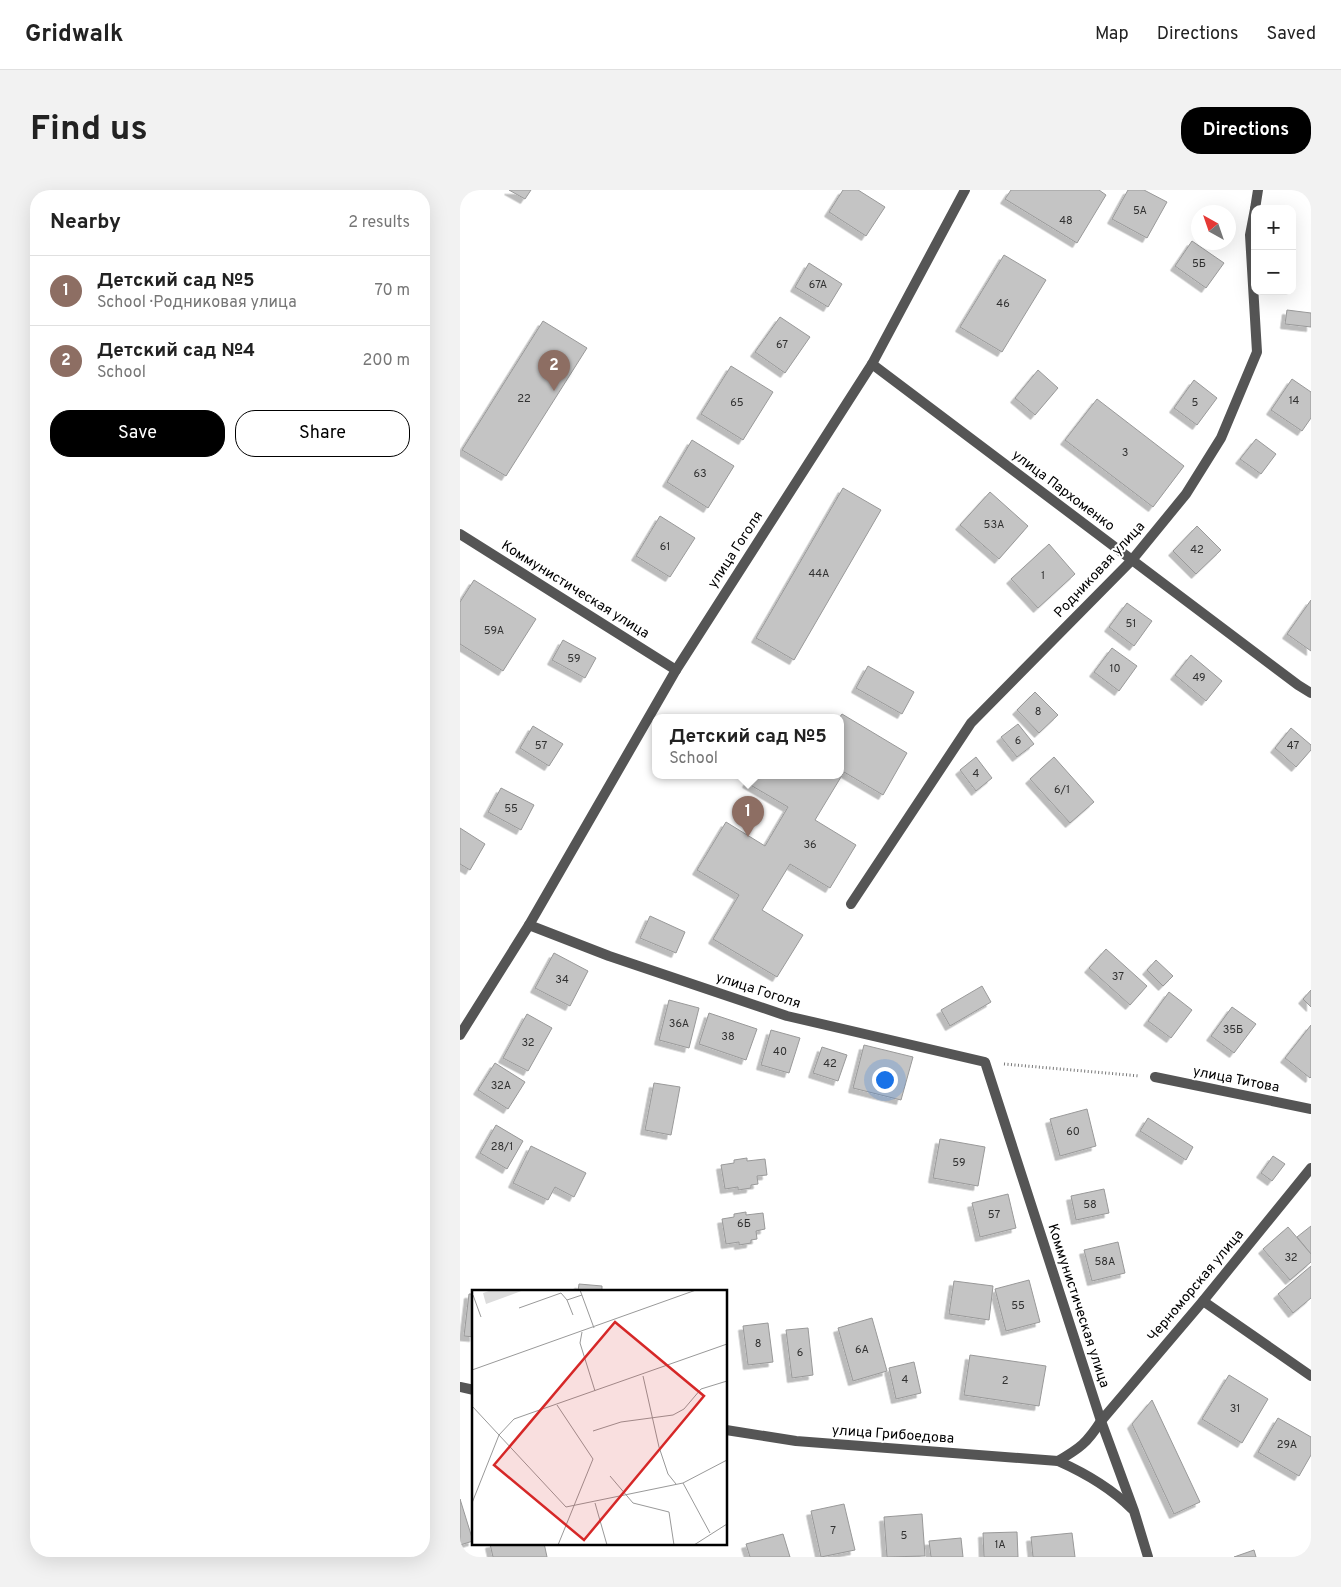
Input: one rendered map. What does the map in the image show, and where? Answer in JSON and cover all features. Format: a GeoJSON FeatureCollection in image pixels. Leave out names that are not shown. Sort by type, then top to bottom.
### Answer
{"type":"FeatureCollection","features":[{"type":"Feature","properties":{"kind":"street","name":"улица Гоголя"},"geometry":{"type":"LineString","coordinates":[[460,1035],[529,925],[676,670],[872,364],[964,190]]}},
{"type":"Feature","properties":{"kind":"street","name":"Родниковая улица"},"geometry":{"type":"LineString","coordinates":[[1256,205],[1258,190]]}},
{"type":"Feature","properties":{"kind":"street","name":"Родниковая улица"},"geometry":{"type":"LineString","coordinates":[[851,904],[971,723],[1132,560],[1186,494],[1221,438],[1257,352],[1251,230]]}},
{"type":"Feature","properties":{"kind":"street","name":"улица Пархоменко"},"geometry":{"type":"LineString","coordinates":[[872,364],[1311,693]]}},
{"type":"Feature","properties":{"kind":"street","name":"Коммунистическая улица"},"geometry":{"type":"LineString","coordinates":[[460,534],[676,670]]}},
{"type":"Feature","properties":{"kind":"street","name":"улица Гоголя"},"geometry":{"type":"LineString","coordinates":[[529,925],[609,956],[787,1016],[984,1062]]}},
{"type":"Feature","properties":{"kind":"street","name":"Коммунистическая улица"},"geometry":{"type":"LineString","coordinates":[[984,1062],[1101,1421],[1134,1511],[1148,1557]]}},
{"type":"Feature","properties":{"kind":"street","name":"улица Титова"},"geometry":{"type":"LineString","coordinates":[[1155,1078],[1311,1109]]}},
{"type":"Feature","properties":{"kind":"street","name":"Черноморская улица"},"geometry":{"type":"LineString","coordinates":[[1101,1421],[1203,1301],[1311,1168]]}},
{"type":"Feature","properties":{"kind":"street"},"geometry":{"type":"LineString","coordinates":[[1203,1301],[1311,1376]]}},
{"type":"Feature","properties":{"kind":"street"},"geometry":{"type":"LineString","coordinates":[[1058,1461],[1081,1447],[1090,1438],[1101,1421]]}},
{"type":"Feature","properties":{"kind":"street","name":"улица Грибоедова"},"geometry":{"type":"LineString","coordinates":[[728,1430],[796,1441],[1058,1461],[1072,1467],[1116,1493],[1134,1511]]}},
{"type":"Feature","properties":{"kind":"path"},"geometry":{"type":"LineString","coordinates":[[984,1062],[1155,1078]]}},
{"type":"Feature","properties":{"kind":"building"},"geometry":{"type":"Polygon","coordinates":[[[509,190],[531,190],[525,199],[509,190]]]}},
{"type":"Feature","properties":{"kind":"building"},"geometry":{"type":"Polygon","coordinates":[[[843,190],[858,190],[885,207],[866,236],[829,212],[843,190]]]}},
{"type":"Feature","properties":{"kind":"building"},"geometry":{"type":"Polygon","coordinates":[[[1011,190],[1099,190],[1106,195],[1077,243],[1005,199],[1011,190]]]}},
{"type":"Feature","properties":{"kind":"building"},"geometry":{"type":"Polygon","coordinates":[[[1128,190],[1144,190],[1167,202],[1147,238],[1112,219],[1128,190]]]}},
{"type":"Feature","properties":{"kind":"building"},"geometry":{"type":"Polygon","coordinates":[[[1191,242],[1191,250],[1205,250],[1224,263],[1206,288],[1175,266],[1191,242]]]}},
{"type":"Feature","properties":{"kind":"building"},"geometry":{"type":"Polygon","coordinates":[[[1004,255],[1046,280],[1002,352],[960,327],[1004,255]]]}},
{"type":"Feature","properties":{"kind":"building"},"geometry":{"type":"Polygon","coordinates":[[[809,263],[842,284],[828,307],[795,287],[809,263]]]}},
{"type":"Feature","properties":{"kind":"building"},"geometry":{"type":"Polygon","coordinates":[[[1287,310],[1311,313],[1311,327],[1285,324],[1287,310]]]}},
{"type":"Feature","properties":{"kind":"building"},"geometry":{"type":"Polygon","coordinates":[[[780,317],[810,337],[785,373],[755,352],[780,317]]]}},
{"type":"Feature","properties":{"kind":"building"},"geometry":{"type":"Polygon","coordinates":[[[543,321],[587,348],[506,476],[462,450],[543,321]]]}},
{"type":"Feature","properties":{"kind":"building"},"geometry":{"type":"Polygon","coordinates":[[[731,366],[773,392],[743,440],[701,414],[731,366]]]}},
{"type":"Feature","properties":{"kind":"building"},"geometry":{"type":"Polygon","coordinates":[[[1038,370],[1058,388],[1035,415],[1015,398],[1038,370]]]}},
{"type":"Feature","properties":{"kind":"building"},"geometry":{"type":"Polygon","coordinates":[[[1292,379],[1311,392],[1311,418],[1302,431],[1271,410],[1292,379]]]}},
{"type":"Feature","properties":{"kind":"building"},"geometry":{"type":"Polygon","coordinates":[[[1194,380],[1217,398],[1197,425],[1174,408],[1194,380]]]}},
{"type":"Feature","properties":{"kind":"building"},"geometry":{"type":"Polygon","coordinates":[[[1097,399],[1184,466],[1153,507],[1065,440],[1097,399]]]}},
{"type":"Feature","properties":{"kind":"building"},"geometry":{"type":"Polygon","coordinates":[[[1256,439],[1276,454],[1261,474],[1240,459],[1256,439]]]}},
{"type":"Feature","properties":{"kind":"building"},"geometry":{"type":"Polygon","coordinates":[[[692,440],[734,466],[708,508],[667,482],[692,440]]]}},
{"type":"Feature","properties":{"kind":"building"},"geometry":{"type":"Polygon","coordinates":[[[843,488],[881,510],[794,660],[756,638],[843,488]]]}},
{"type":"Feature","properties":{"kind":"building"},"geometry":{"type":"Polygon","coordinates":[[[990,492],[1028,526],[999,559],[960,525],[990,492]]]}},
{"type":"Feature","properties":{"kind":"building"},"geometry":{"type":"Polygon","coordinates":[[[660,516],[695,538],[670,577],[636,556],[660,516]]]}},
{"type":"Feature","properties":{"kind":"building"},"geometry":{"type":"Polygon","coordinates":[[[1197,526],[1221,550],[1196,574],[1173,551],[1197,526]]]}},
{"type":"Feature","properties":{"kind":"building"},"geometry":{"type":"Polygon","coordinates":[[[1049,544],[1075,574],[1038,608],[1011,579],[1049,544]]]}},
{"type":"Feature","properties":{"kind":"building"},"geometry":{"type":"Polygon","coordinates":[[[474,580],[536,619],[503,671],[460,644],[460,602],[474,580]]]}},
{"type":"Feature","properties":{"kind":"building"},"geometry":{"type":"Polygon","coordinates":[[[1311,600],[1311,651],[1287,634],[1311,600]]]}},
{"type":"Feature","properties":{"kind":"building"},"geometry":{"type":"Polygon","coordinates":[[[1127,603],[1152,621],[1134,646],[1109,627],[1127,603]]]}},
{"type":"Feature","properties":{"kind":"building"},"geometry":{"type":"Polygon","coordinates":[[[563,640],[596,658],[585,678],[552,660],[563,640]]]}},
{"type":"Feature","properties":{"kind":"building"},"geometry":{"type":"Polygon","coordinates":[[[1112,648],[1137,666],[1119,691],[1094,672],[1112,648]]]}},
{"type":"Feature","properties":{"kind":"building"},"geometry":{"type":"Polygon","coordinates":[[[1191,655],[1222,681],[1206,701],[1175,675],[1191,655]]]}},
{"type":"Feature","properties":{"kind":"building"},"geometry":{"type":"Polygon","coordinates":[[[868,666],[914,692],[902,714],[856,688],[868,666]]]}},
{"type":"Feature","properties":{"kind":"building"},"geometry":{"type":"Polygon","coordinates":[[[1035,692],[1058,715],[1039,733],[1017,710],[1035,692]]]}},
{"type":"Feature","properties":{"kind":"building"},"geometry":{"type":"Polygon","coordinates":[[[844,715],[907,753],[883,795],[844,772],[844,715]]]}},
{"type":"Feature","properties":{"kind":"building"},"geometry":{"type":"Polygon","coordinates":[[[1018,724],[1034,744],[1017,757],[1001,737],[1018,724]]]}},
{"type":"Feature","properties":{"kind":"building"},"geometry":{"type":"Polygon","coordinates":[[[533,726],[563,744],[549,766],[520,748],[533,726]]]}},
{"type":"Feature","properties":{"kind":"building"},"geometry":{"type":"Polygon","coordinates":[[[1291,728],[1311,745],[1311,750],[1296,767],[1275,748],[1291,728]]]}},
{"type":"Feature","properties":{"kind":"building"},"geometry":{"type":"Polygon","coordinates":[[[976,757],[992,778],[976,791],[960,770],[976,757]]]}},
{"type":"Feature","properties":{"kind":"building"},"geometry":{"type":"Polygon","coordinates":[[[1054,757],[1094,802],[1070,823],[1030,779],[1054,757]]]}},
{"type":"Feature","properties":{"kind":"building"},"geometry":{"type":"Polygon","coordinates":[[[749,779],[840,779],[815,820],[856,845],[830,888],[790,864],[762,910],[803,935],[777,977],[713,939],[739,895],[697,870],[726,822],[765,846],[788,807],[747,783],[749,779]]]}},
{"type":"Feature","properties":{"kind":"building"},"geometry":{"type":"Polygon","coordinates":[[[501,788],[534,805],[521,830],[488,812],[501,788]]]}},
{"type":"Feature","properties":{"kind":"building"},"geometry":{"type":"Polygon","coordinates":[[[460,828],[485,844],[470,870],[460,864],[460,828]]]}},
{"type":"Feature","properties":{"kind":"building"},"geometry":{"type":"Polygon","coordinates":[[[650,916],[685,932],[676,953],[640,938],[650,916]]]}},
{"type":"Feature","properties":{"kind":"building"},"geometry":{"type":"Polygon","coordinates":[[[1106,949],[1147,986],[1130,1005],[1089,968],[1106,949]]]}},
{"type":"Feature","properties":{"kind":"building"},"geometry":{"type":"Polygon","coordinates":[[[554,953],[588,971],[570,1006],[535,988],[554,953]]]}},
{"type":"Feature","properties":{"kind":"building"},"geometry":{"type":"Polygon","coordinates":[[[1156,960],[1173,976],[1163,986],[1147,970],[1156,960]]]}},
{"type":"Feature","properties":{"kind":"building"},"geometry":{"type":"Polygon","coordinates":[[[982,986],[991,1002],[950,1026],[941,1010],[982,986]]]}},
{"type":"Feature","properties":{"kind":"building"},"geometry":{"type":"Polygon","coordinates":[[[1311,990],[1311,1007],[1303,999],[1311,990]]]}},
{"type":"Feature","properties":{"kind":"building"},"geometry":{"type":"Polygon","coordinates":[[[1169,992],[1192,1010],[1171,1038],[1148,1021],[1169,992]]]}},
{"type":"Feature","properties":{"kind":"building"},"geometry":{"type":"Polygon","coordinates":[[[669,1000],[699,1008],[689,1048],[659,1040],[669,1000]]]}},
{"type":"Feature","properties":{"kind":"building"},"geometry":{"type":"Polygon","coordinates":[[[1232,1007],[1256,1024],[1234,1053],[1211,1036],[1232,1007]]]}},
{"type":"Feature","properties":{"kind":"building"},"geometry":{"type":"Polygon","coordinates":[[[709,1013],[757,1029],[746,1060],[699,1044],[709,1013]]]}},
{"type":"Feature","properties":{"kind":"building"},"geometry":{"type":"Polygon","coordinates":[[[527,1014],[552,1028],[528,1071],[503,1058],[527,1014]]]}},
{"type":"Feature","properties":{"kind":"building"},"geometry":{"type":"Polygon","coordinates":[[[1311,1025],[1311,1077],[1310,1078],[1285,1058],[1311,1025]]]}},
{"type":"Feature","properties":{"kind":"building"},"geometry":{"type":"Polygon","coordinates":[[[771,1030],[800,1038],[789,1073],[761,1065],[771,1030]]]}},
{"type":"Feature","properties":{"kind":"building"},"geometry":{"type":"Polygon","coordinates":[[[864,1045],[913,1057],[901,1100],[853,1088],[864,1045]]]}},
{"type":"Feature","properties":{"kind":"building"},"geometry":{"type":"Polygon","coordinates":[[[822,1047],[847,1055],[838,1081],[813,1073],[822,1047]]]}},
{"type":"Feature","properties":{"kind":"building"},"geometry":{"type":"Polygon","coordinates":[[[495,1063],[525,1082],[508,1109],[478,1090],[495,1063]]]}},
{"type":"Feature","properties":{"kind":"building"},"geometry":{"type":"Polygon","coordinates":[[[654,1083],[680,1087],[671,1135],[645,1130],[654,1083]]]}},
{"type":"Feature","properties":{"kind":"building"},"geometry":{"type":"Polygon","coordinates":[[[1087,1109],[1096,1146],[1060,1156],[1050,1119],[1087,1109]]]}},
{"type":"Feature","properties":{"kind":"building"},"geometry":{"type":"Polygon","coordinates":[[[1148,1118],[1193,1147],[1186,1160],[1140,1131],[1148,1118]]]}},
{"type":"Feature","properties":{"kind":"building"},"geometry":{"type":"Polygon","coordinates":[[[496,1125],[523,1141],[507,1169],[480,1153],[496,1125]]]}},
{"type":"Feature","properties":{"kind":"building"},"geometry":{"type":"Polygon","coordinates":[[[940,1139],[985,1147],[978,1186],[933,1178],[940,1139]]]}},
{"type":"Feature","properties":{"kind":"building"},"geometry":{"type":"Polygon","coordinates":[[[531,1146],[586,1173],[574,1197],[555,1187],[548,1200],[513,1183],[531,1146]]]}},
{"type":"Feature","properties":{"kind":"building"},"geometry":{"type":"Polygon","coordinates":[[[1273,1156],[1285,1164],[1272,1181],[1261,1173],[1273,1156]]]}},
{"type":"Feature","properties":{"kind":"building"},"geometry":{"type":"Polygon","coordinates":[[[747,1158],[747,1161],[765,1159],[767,1175],[757,1176],[758,1184],[751,1185],[751,1188],[725,1189],[721,1165],[747,1158]]]}},
{"type":"Feature","properties":{"kind":"building"},"geometry":{"type":"Polygon","coordinates":[[[1104,1189],[1109,1213],[1076,1220],[1071,1196],[1104,1189]]]}},
{"type":"Feature","properties":{"kind":"building"},"geometry":{"type":"Polygon","coordinates":[[[1008,1194],[1016,1228],[980,1237],[972,1203],[1008,1194]]]}},
{"type":"Feature","properties":{"kind":"building"},"geometry":{"type":"Polygon","coordinates":[[[746,1212],[746,1215],[763,1213],[765,1229],[756,1231],[757,1239],[751,1240],[751,1243],[739,1245],[739,1242],[726,1244],[722,1219],[746,1212]]]}},
{"type":"Feature","properties":{"kind":"building"},"geometry":{"type":"Polygon","coordinates":[[[1311,1226],[1311,1254],[1297,1237],[1311,1226]]]}},
{"type":"Feature","properties":{"kind":"building"},"geometry":{"type":"Polygon","coordinates":[[[1288,1227],[1311,1254],[1311,1262],[1290,1280],[1263,1249],[1288,1227]]]}},
{"type":"Feature","properties":{"kind":"building"},"geometry":{"type":"Polygon","coordinates":[[[1118,1242],[1125,1273],[1092,1281],[1084,1250],[1118,1242]]]}},
{"type":"Feature","properties":{"kind":"building"},"geometry":{"type":"Polygon","coordinates":[[[1311,1266],[1311,1298],[1293,1313],[1278,1294],[1311,1266]]]}},
{"type":"Feature","properties":{"kind":"building"},"geometry":{"type":"Polygon","coordinates":[[[1029,1280],[1040,1322],[1006,1331],[995,1289],[1029,1280]]]}},
{"type":"Feature","properties":{"kind":"building"},"geometry":{"type":"Polygon","coordinates":[[[954,1281],[993,1286],[989,1320],[949,1314],[954,1281]]]}},
{"type":"Feature","properties":{"kind":"building"},"geometry":{"type":"Polygon","coordinates":[[[579,1284],[602,1286],[602,1290],[578,1290],[579,1284]]]}},
{"type":"Feature","properties":{"kind":"building"},"geometry":{"type":"Polygon","coordinates":[[[469,1294],[472,1294],[472,1337],[464,1336],[469,1294]]]}},
{"type":"Feature","properties":{"kind":"building"},"geometry":{"type":"Polygon","coordinates":[[[872,1318],[887,1371],[853,1381],[838,1328],[872,1318]]]}},
{"type":"Feature","properties":{"kind":"building"},"geometry":{"type":"Polygon","coordinates":[[[768,1323],[773,1362],[748,1365],[743,1326],[768,1323]]]}},
{"type":"Feature","properties":{"kind":"building"},"geometry":{"type":"Polygon","coordinates":[[[808,1328],[813,1375],[792,1378],[786,1330],[808,1328]]]}},
{"type":"Feature","properties":{"kind":"building"},"geometry":{"type":"Polygon","coordinates":[[[970,1355],[1046,1366],[1039,1406],[964,1395],[970,1355]]]}},
{"type":"Feature","properties":{"kind":"building"},"geometry":{"type":"Polygon","coordinates":[[[914,1362],[921,1393],[896,1399],[889,1368],[914,1362]]]}},
{"type":"Feature","properties":{"kind":"building"},"geometry":{"type":"Polygon","coordinates":[[[1229,1375],[1268,1399],[1242,1443],[1202,1419],[1229,1375]]]}},
{"type":"Feature","properties":{"kind":"building"},"geometry":{"type":"Polygon","coordinates":[[[1152,1400],[1200,1502],[1174,1514],[1132,1424],[1152,1400]]]}},
{"type":"Feature","properties":{"kind":"building"},"geometry":{"type":"Polygon","coordinates":[[[1278,1418],[1311,1437],[1311,1455],[1299,1476],[1258,1452],[1278,1418]]]}},
{"type":"Feature","properties":{"kind":"building"},"geometry":{"type":"Polygon","coordinates":[[[460,1499],[472,1541],[460,1545],[460,1499]]]}},
{"type":"Feature","properties":{"kind":"building"},"geometry":{"type":"Polygon","coordinates":[[[844,1504],[855,1550],[821,1557],[811,1511],[844,1504]]]}},
{"type":"Feature","properties":{"kind":"building"},"geometry":{"type":"Polygon","coordinates":[[[922,1514],[925,1556],[887,1557],[884,1517],[922,1514]]]}},
{"type":"Feature","properties":{"kind":"building"},"geometry":{"type":"Polygon","coordinates":[[[1017,1532],[1018,1557],[984,1557],[983,1533],[1017,1532]]]}},
{"type":"Feature","properties":{"kind":"building"},"geometry":{"type":"Polygon","coordinates":[[[1072,1533],[1075,1557],[1033,1557],[1031,1537],[1072,1533]]]}},
{"type":"Feature","properties":{"kind":"building"},"geometry":{"type":"Polygon","coordinates":[[[783,1534],[790,1557],[750,1557],[746,1544],[783,1534]]]}},
{"type":"Feature","properties":{"kind":"building"},"geometry":{"type":"Polygon","coordinates":[[[961,1538],[963,1557],[931,1557],[929,1541],[961,1538]]]}},
{"type":"Feature","properties":{"kind":"building"},"geometry":{"type":"Polygon","coordinates":[[[490,1544],[544,1544],[547,1557],[493,1557],[490,1544]]]}},
{"type":"Feature","properties":{"kind":"building"},"geometry":{"type":"Polygon","coordinates":[[[1254,1550],[1256,1557],[1234,1557],[1254,1550]]]}},
{"type":"Feature","properties":{"kind":"place","name":"Детский сад №4"},"geometry":{"type":"Point","coordinates":[554,391]}},
{"type":"Feature","properties":{"kind":"place","name":"Детский сад №5"},"geometry":{"type":"Point","coordinates":[748,837]}}]}
